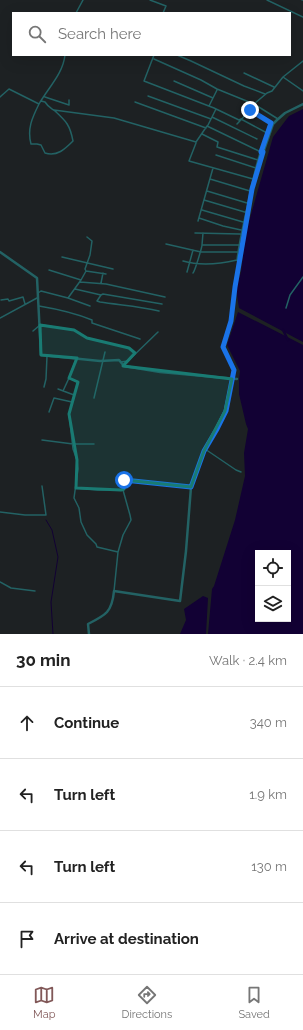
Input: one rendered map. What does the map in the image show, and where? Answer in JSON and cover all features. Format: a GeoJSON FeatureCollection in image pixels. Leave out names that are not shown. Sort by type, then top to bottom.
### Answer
{"type":"FeatureCollection","features":[{"type":"Feature","properties":{"kind":"street"},"geometry":{"type":"LineString","coordinates":[[77,12],[83,0]]}},
{"type":"Feature","properties":{"kind":"street"},"geometry":{"type":"LineString","coordinates":[[150,0],[166,6],[163,12]]}},
{"type":"Feature","properties":{"kind":"street"},"geometry":{"type":"LineString","coordinates":[[267,0],[303,16]]}},
{"type":"Feature","properties":{"kind":"street"},"geometry":{"type":"LineString","coordinates":[[41,101],[45,102],[47,106],[54,110],[71,128],[73,141],[60,152],[49,154],[45,153],[41,145],[31,144],[29,125],[39,104],[61,69],[65,56]]}},
{"type":"Feature","properties":{"kind":"street"},"geometry":{"type":"LineString","coordinates":[[154,56],[144,81],[209,106],[239,120],[242,119],[267,133]]}},
{"type":"Feature","properties":{"kind":"street"},"geometry":{"type":"LineString","coordinates":[[180,56],[244,86],[265,94]]}},
{"type":"Feature","properties":{"kind":"street"},"geometry":{"type":"LineString","coordinates":[[153,59],[201,80],[217,89],[255,104],[278,119]]}},
{"type":"Feature","properties":{"kind":"street"},"geometry":{"type":"LineString","coordinates":[[237,124],[265,94],[272,91],[283,77],[303,61]]}},
{"type":"Feature","properties":{"kind":"street"},"geometry":{"type":"LineString","coordinates":[[244,73],[274,87]]}},
{"type":"Feature","properties":{"kind":"street"},"geometry":{"type":"LineString","coordinates":[[283,77],[303,91]]}},
{"type":"Feature","properties":{"kind":"street"},"geometry":{"type":"LineString","coordinates":[[174,82],[213,98]]}},
{"type":"Feature","properties":{"kind":"street"},"geometry":{"type":"LineString","coordinates":[[0,97],[9,89],[39,104]]}},
{"type":"Feature","properties":{"kind":"street"},"geometry":{"type":"LineString","coordinates":[[209,106],[217,89]]}},
{"type":"Feature","properties":{"kind":"street"},"geometry":{"type":"LineString","coordinates":[[45,96],[69,105],[69,100]]}},
{"type":"Feature","properties":{"kind":"street"},"geometry":{"type":"LineString","coordinates":[[148,96],[211,118],[257,139]]}},
{"type":"Feature","properties":{"kind":"street"},"geometry":{"type":"LineString","coordinates":[[135,102],[206,127],[262,152]]}},
{"type":"Feature","properties":{"kind":"street"},"geometry":{"type":"LineString","coordinates":[[114,591],[180,601],[191,487],[205,449],[226,411],[234,370],[223,347],[231,321],[238,262],[250,191],[258,160],[272,123],[285,113],[303,104]]}},
{"type":"Feature","properties":{"kind":"street"},"geometry":{"type":"LineString","coordinates":[[216,109],[196,142],[189,161],[253,180]]}},
{"type":"Feature","properties":{"kind":"street"},"geometry":{"type":"LineString","coordinates":[[54,110],[114,118],[196,142]]}},
{"type":"Feature","properties":{"kind":"street"},"geometry":{"type":"LineString","coordinates":[[250,110],[272,123]]}},
{"type":"Feature","properties":{"kind":"street"},"geometry":{"type":"LineString","coordinates":[[238,262],[240,234],[253,180],[272,123]]}},
{"type":"Feature","properties":{"kind":"street"},"geometry":{"type":"LineString","coordinates":[[202,134],[218,142],[217,147],[258,160]]}},
{"type":"Feature","properties":{"kind":"street"},"geometry":{"type":"LineString","coordinates":[[216,155],[256,168]]}},
{"type":"Feature","properties":{"kind":"street"},"geometry":{"type":"LineString","coordinates":[[198,221],[213,168]]}},
{"type":"Feature","properties":{"kind":"street"},"geometry":{"type":"LineString","coordinates":[[210,179],[250,191]]}},
{"type":"Feature","properties":{"kind":"street"},"geometry":{"type":"LineString","coordinates":[[207,191],[248,203]]}},
{"type":"Feature","properties":{"kind":"street"},"geometry":{"type":"LineString","coordinates":[[204,200],[246,213]]}},
{"type":"Feature","properties":{"kind":"street"},"geometry":{"type":"LineString","coordinates":[[202,209],[243,222]]}},
{"type":"Feature","properties":{"kind":"street"},"geometry":{"type":"LineString","coordinates":[[199,218],[241,230]]}},
{"type":"Feature","properties":{"kind":"street"},"geometry":{"type":"LineString","coordinates":[[195,233],[240,234]]}},
{"type":"Feature","properties":{"kind":"street"},"geometry":{"type":"LineString","coordinates":[[194,273],[196,263],[202,251],[203,233]]}},
{"type":"Feature","properties":{"kind":"street"},"geometry":{"type":"LineString","coordinates":[[68,298],[81,281],[86,271],[85,269],[90,255],[92,241],[87,238]]}},
{"type":"Feature","properties":{"kind":"street"},"geometry":{"type":"LineString","coordinates":[[166,244],[201,252],[238,252]]}},
{"type":"Feature","properties":{"kind":"street"},"geometry":{"type":"LineString","coordinates":[[202,245],[239,245]]}},
{"type":"Feature","properties":{"kind":"street"},"geometry":{"type":"LineString","coordinates":[[188,272],[193,250]]}},
{"type":"Feature","properties":{"kind":"street"},"geometry":{"type":"LineString","coordinates":[[0,252],[37,278],[41,355],[104,361],[119,360],[124,366],[160,372],[237,379]]}},
{"type":"Feature","properties":{"kind":"street"},"geometry":{"type":"LineString","coordinates":[[62,257],[113,269]]}},
{"type":"Feature","properties":{"kind":"street"},"geometry":{"type":"LineString","coordinates":[[183,261],[190,263],[223,264],[238,262]]}},
{"type":"Feature","properties":{"kind":"street"},"geometry":{"type":"LineString","coordinates":[[49,270],[81,281],[164,297]]}},
{"type":"Feature","properties":{"kind":"street"},"geometry":{"type":"LineString","coordinates":[[86,271],[106,274]]}},
{"type":"Feature","properties":{"kind":"street"},"geometry":{"type":"LineString","coordinates":[[101,284],[103,274]]}},
{"type":"Feature","properties":{"kind":"street"},"geometry":{"type":"LineString","coordinates":[[286,308],[290,295],[303,277]]}},
{"type":"Feature","properties":{"kind":"street"},"geometry":{"type":"LineString","coordinates":[[75,288],[101,295],[103,294],[162,304]]}},
{"type":"Feature","properties":{"kind":"street"},"geometry":{"type":"LineString","coordinates":[[38,293],[41,291],[68,298],[90,306]]}},
{"type":"Feature","properties":{"kind":"street"},"geometry":{"type":"LineString","coordinates":[[101,295],[97,301],[123,306],[150,308],[159,311]]}},
{"type":"Feature","properties":{"kind":"street"},"geometry":{"type":"LineString","coordinates":[[1,300],[8,299],[10,301],[23,297],[25,304]]}},
{"type":"Feature","properties":{"kind":"street"},"geometry":{"type":"LineString","coordinates":[[0,318],[39,297]]}},
{"type":"Feature","properties":{"kind":"street"},"geometry":{"type":"LineString","coordinates":[[39,306],[64,310],[92,320],[92,323],[140,339]]}},
{"type":"Feature","properties":{"kind":"street"},"geometry":{"type":"LineString","coordinates":[[33,331],[40,325],[74,330],[87,338],[129,348],[135,353]]}},
{"type":"Feature","properties":{"kind":"street"},"geometry":{"type":"LineString","coordinates":[[121,363],[128,361],[158,332]]}},
{"type":"Feature","properties":{"kind":"street"},"geometry":{"type":"LineString","coordinates":[[94,398],[105,352]]}},
{"type":"Feature","properties":{"kind":"street"},"geometry":{"type":"LineString","coordinates":[[44,387],[46,379],[47,356]]}},
{"type":"Feature","properties":{"kind":"street"},"geometry":{"type":"LineString","coordinates":[[63,391],[76,359]]}},
{"type":"Feature","properties":{"kind":"street"},"geometry":{"type":"LineString","coordinates":[[69,378],[78,382],[69,414],[73,449],[77,460],[78,469],[74,498],[79,508],[81,522],[87,535],[96,544],[97,548],[118,552]]}},
{"type":"Feature","properties":{"kind":"street"},"geometry":{"type":"LineString","coordinates":[[58,389],[74,395]]}},
{"type":"Feature","properties":{"kind":"street"},"geometry":{"type":"LineString","coordinates":[[49,412],[54,398],[72,402]]}},
{"type":"Feature","properties":{"kind":"street"},"geometry":{"type":"LineString","coordinates":[[42,440],[73,444],[94,444]]}},
{"type":"Feature","properties":{"kind":"street"},"geometry":{"type":"LineString","coordinates":[[205,449],[239,472],[242,472]]}},
{"type":"Feature","properties":{"kind":"street"},"geometry":{"type":"LineString","coordinates":[[89,634],[88,624],[105,616],[114,599],[118,552],[123,535],[131,520],[122,489],[124,489],[124,480],[191,487]]}},
{"type":"Feature","properties":{"kind":"street"},"geometry":{"type":"LineString","coordinates":[[0,512],[25,515],[46,515],[42,486]]}},
{"type":"Feature","properties":{"kind":"street"},"geometry":{"type":"LineString","coordinates":[[76,488],[98,490],[122,489]]}},
{"type":"Feature","properties":{"kind":"street"},"geometry":{"type":"LineString","coordinates":[[0,582],[11,588],[35,591]]}},
{"type":"Feature","properties":{"kind":"highlighted area"},"geometry":{"type":"Polygon","coordinates":[[[40,325],[74,330],[87,338],[129,348],[135,353],[123,366],[232,379],[225,411],[204,451],[191,487],[124,480],[124,489],[121,490],[76,488],[77,460],[69,414],[78,382],[69,378],[77,358],[41,355],[40,325]]]}},
{"type":"Feature","properties":{"kind":"shaded area"},"geometry":{"type":"Polygon","coordinates":[[[303,109],[303,342],[239,308],[236,289],[241,272],[246,232],[273,137],[289,116],[303,109]]]}},
{"type":"Feature","properties":{"kind":"shaded area"},"geometry":{"type":"Polygon","coordinates":[[[238,312],[303,345],[303,634],[208,634],[212,589],[235,520],[245,476],[244,453],[248,429],[239,394],[240,371],[227,345],[238,312]]]}},
{"type":"Feature","properties":{"kind":"shaded area"},"geometry":{"type":"Polygon","coordinates":[[[203,596],[208,598],[206,634],[180,634],[186,620],[184,609],[203,596]]]}},
{"type":"Feature","properties":{"kind":"waterway"},"geometry":{"type":"LineString","coordinates":[[283,330],[288,340]]}},
{"type":"Feature","properties":{"kind":"waterway"},"geometry":{"type":"LineString","coordinates":[[46,520],[52,530],[58,557],[51,602],[53,634]]}},
{"type":"Feature","properties":{"kind":"route"},"geometry":{"type":"LineString","coordinates":[[124,480],[191,487],[204,451],[226,411],[234,370],[223,347],[231,321],[235,287],[252,189],[263,152],[261,152],[271,123],[250,110]]}}]}
